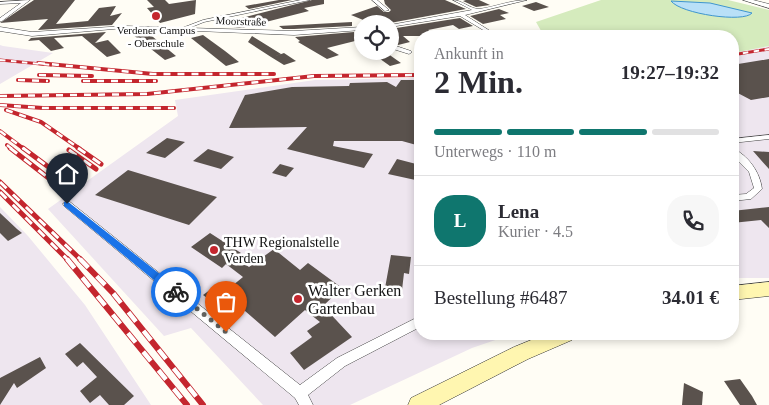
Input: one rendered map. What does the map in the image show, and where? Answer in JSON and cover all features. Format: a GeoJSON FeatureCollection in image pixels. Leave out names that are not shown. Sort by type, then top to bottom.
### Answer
{"type":"FeatureCollection","features":[{"type":"Feature","properties":{"kind":"main road"},"geometry":{"type":"LineString","coordinates":[[739,292],[769,289]]}},
{"type":"Feature","properties":{"kind":"main road"},"geometry":{"type":"LineString","coordinates":[[418,405],[512,357],[552,340]]}},
{"type":"Feature","properties":{"kind":"street"},"geometry":{"type":"LineString","coordinates":[[184,28],[203,21],[308,0]]}},
{"type":"Feature","properties":{"kind":"street"},"geometry":{"type":"LineString","coordinates":[[374,0],[387,10]]}},
{"type":"Feature","properties":{"kind":"street"},"geometry":{"type":"LineString","coordinates":[[455,0],[477,11]]}},
{"type":"Feature","properties":{"kind":"street"},"geometry":{"type":"LineString","coordinates":[[399,24],[477,11],[524,0]]}},
{"type":"Feature","properties":{"kind":"street"},"geometry":{"type":"LineString","coordinates":[[746,0],[769,6]]}},
{"type":"Feature","properties":{"kind":"street"},"geometry":{"type":"LineString","coordinates":[[0,3],[27,1]]}},
{"type":"Feature","properties":{"kind":"street"},"geometry":{"type":"LineString","coordinates":[[0,20],[27,1]]}},
{"type":"Feature","properties":{"kind":"street"},"geometry":{"type":"LineString","coordinates":[[461,14],[486,30]]}},
{"type":"Feature","properties":{"kind":"street","name":"Moorstraße"},"geometry":{"type":"LineString","coordinates":[[0,29],[32,34],[126,26],[310,33],[354,30]]}},
{"type":"Feature","properties":{"kind":"street"},"geometry":{"type":"LineString","coordinates":[[399,49],[409,52]]}},
{"type":"Feature","properties":{"kind":"street"},"geometry":{"type":"LineString","coordinates":[[739,140],[769,137]]}},
{"type":"Feature","properties":{"kind":"street"},"geometry":{"type":"LineString","coordinates":[[739,157],[758,178],[758,189],[748,197],[739,198]]}},
{"type":"Feature","properties":{"kind":"street"},"geometry":{"type":"LineString","coordinates":[[67,204],[300,393],[306,405]]}},
{"type":"Feature","properties":{"kind":"street"},"geometry":{"type":"LineString","coordinates":[[300,393],[341,362],[414,324]]}},
{"type":"Feature","properties":{"kind":"shaded area"},"geometry":{"type":"Polygon","coordinates":[[[0,45],[3,46],[53,53],[0,84],[0,45]]]}},
{"type":"Feature","properties":{"kind":"shaded area"},"geometry":{"type":"Polygon","coordinates":[[[769,46],[769,278],[739,278],[739,52],[769,46]]]}},
{"type":"Feature","properties":{"kind":"shaded area"},"geometry":{"type":"Polygon","coordinates":[[[414,78],[414,340],[495,340],[472,348],[350,405],[263,405],[191,328],[164,336],[48,209],[178,116],[175,100],[315,80],[414,78]]]}},
{"type":"Feature","properties":{"kind":"shaded area"},"geometry":{"type":"Polygon","coordinates":[[[0,207],[28,236],[85,305],[151,405],[0,405],[0,207]]]}},
{"type":"Feature","properties":{"kind":"green space"},"geometry":{"type":"Polygon","coordinates":[[[601,0],[728,0],[769,10],[769,46],[739,52],[739,30],[541,30],[536,22],[601,0]]]}},
{"type":"Feature","properties":{"kind":"water"},"geometry":{"type":"Polygon","coordinates":[[[671,1],[710,3],[752,13],[747,16],[737,17],[712,16],[687,10],[671,1]]]}},
{"type":"Feature","properties":{"kind":"building"},"geometry":{"type":"Polygon","coordinates":[[[34,0],[75,0],[56,24],[88,21],[99,8],[116,6],[110,16],[122,13],[112,25],[38,30],[48,19],[0,23],[34,0]]]}},
{"type":"Feature","properties":{"kind":"building"},"geometry":{"type":"Polygon","coordinates":[[[147,0],[165,0],[169,4],[196,0],[195,14],[160,23],[147,8],[154,7],[147,0]]]}},
{"type":"Feature","properties":{"kind":"building"},"geometry":{"type":"Polygon","coordinates":[[[279,0],[292,0],[249,9],[245,6],[279,0]]]}},
{"type":"Feature","properties":{"kind":"building"},"geometry":{"type":"Polygon","coordinates":[[[312,0],[324,0],[324,4],[304,8],[309,11],[242,28],[232,27],[226,22],[312,0]]]}},
{"type":"Feature","properties":{"kind":"building"},"geometry":{"type":"Polygon","coordinates":[[[384,0],[445,0],[466,9],[399,21],[399,15],[351,15],[377,6],[384,12],[389,12],[391,10],[384,0]]]}},
{"type":"Feature","properties":{"kind":"building"},"geometry":{"type":"Polygon","coordinates":[[[479,0],[490,5],[476,7],[463,1],[479,0]]]}},
{"type":"Feature","properties":{"kind":"building"},"geometry":{"type":"Polygon","coordinates":[[[536,2],[549,7],[534,11],[522,6],[536,2]]]}},
{"type":"Feature","properties":{"kind":"building"},"geometry":{"type":"Polygon","coordinates":[[[499,9],[509,13],[500,15],[506,19],[483,24],[470,16],[499,9]]]}},
{"type":"Feature","properties":{"kind":"building"},"geometry":{"type":"Polygon","coordinates":[[[460,18],[473,26],[459,29],[453,25],[428,30],[414,30],[414,36],[403,36],[410,42],[399,45],[399,28],[460,18]]]}},
{"type":"Feature","properties":{"kind":"building"},"geometry":{"type":"Polygon","coordinates":[[[352,22],[352,26],[283,29],[279,26],[352,22]]]}},
{"type":"Feature","properties":{"kind":"building"},"geometry":{"type":"Polygon","coordinates":[[[141,31],[147,32],[176,56],[165,60],[132,34],[141,31]]]}},
{"type":"Feature","properties":{"kind":"building"},"geometry":{"type":"Polygon","coordinates":[[[106,32],[95,43],[108,40],[121,53],[107,57],[82,36],[54,38],[64,48],[51,51],[39,40],[28,41],[31,38],[106,32]]]}},
{"type":"Feature","properties":{"kind":"building"},"geometry":{"type":"Polygon","coordinates":[[[354,32],[354,41],[327,48],[339,55],[327,59],[298,42],[300,41],[295,37],[354,32]]]}},
{"type":"Feature","properties":{"kind":"building"},"geometry":{"type":"Polygon","coordinates":[[[203,35],[239,62],[226,66],[191,38],[203,35]]]}},
{"type":"Feature","properties":{"kind":"building"},"geometry":{"type":"Polygon","coordinates":[[[252,36],[281,54],[273,57],[284,53],[296,61],[284,65],[248,42],[252,36]]]}},
{"type":"Feature","properties":{"kind":"building"},"geometry":{"type":"Polygon","coordinates":[[[769,59],[769,97],[751,100],[739,94],[739,64],[769,59]]]}},
{"type":"Feature","properties":{"kind":"building"},"geometry":{"type":"Polygon","coordinates":[[[382,60],[397,60],[401,63],[390,66],[382,60]]]}},
{"type":"Feature","properties":{"kind":"building"},"geometry":{"type":"Polygon","coordinates":[[[401,80],[414,80],[414,144],[402,141],[334,141],[333,146],[373,154],[364,168],[287,149],[307,127],[229,128],[245,95],[292,87],[349,86],[350,83],[387,82],[396,87],[401,80]]]}},
{"type":"Feature","properties":{"kind":"building"},"geometry":{"type":"Polygon","coordinates":[[[167,138],[185,142],[165,158],[146,153],[167,138]]]}},
{"type":"Feature","properties":{"kind":"building"},"geometry":{"type":"Polygon","coordinates":[[[208,149],[234,157],[221,169],[193,161],[208,149]]]}},
{"type":"Feature","properties":{"kind":"building"},"geometry":{"type":"Polygon","coordinates":[[[753,151],[769,152],[769,169],[753,151]]]}},
{"type":"Feature","properties":{"kind":"building"},"geometry":{"type":"Polygon","coordinates":[[[397,159],[414,163],[414,180],[388,174],[397,159]]]}},
{"type":"Feature","properties":{"kind":"building"},"geometry":{"type":"Polygon","coordinates":[[[280,164],[294,168],[286,177],[272,173],[280,164]]]}},
{"type":"Feature","properties":{"kind":"building"},"geometry":{"type":"Polygon","coordinates":[[[128,170],[217,197],[189,225],[95,195],[128,170]]]}},
{"type":"Feature","properties":{"kind":"building"},"geometry":{"type":"Polygon","coordinates":[[[769,207],[769,228],[761,220],[739,222],[739,210],[769,207]]]}},
{"type":"Feature","properties":{"kind":"building"},"geometry":{"type":"Polygon","coordinates":[[[0,213],[22,233],[8,241],[0,233],[0,213]]]}},
{"type":"Feature","properties":{"kind":"building"},"geometry":{"type":"Polygon","coordinates":[[[210,233],[241,253],[235,257],[249,267],[274,249],[300,270],[308,263],[342,288],[323,306],[352,337],[304,370],[290,353],[312,337],[307,331],[320,322],[305,310],[275,337],[237,304],[227,313],[203,295],[218,284],[227,290],[243,277],[226,264],[222,268],[191,247],[210,233]]]}},
{"type":"Feature","properties":{"kind":"building"},"geometry":{"type":"Polygon","coordinates":[[[391,255],[411,257],[409,274],[404,273],[402,290],[385,288],[391,255]]]}},
{"type":"Feature","properties":{"kind":"building"},"geometry":{"type":"Polygon","coordinates":[[[80,343],[134,396],[124,405],[109,405],[100,395],[90,403],[80,391],[97,377],[83,362],[77,367],[65,354],[80,343]]]}},
{"type":"Feature","properties":{"kind":"building"},"geometry":{"type":"Polygon","coordinates":[[[40,357],[46,368],[17,388],[14,383],[0,405],[0,378],[40,357]]]}},
{"type":"Feature","properties":{"kind":"building"},"geometry":{"type":"Polygon","coordinates":[[[740,379],[757,405],[740,405],[724,381],[740,379]]]}},
{"type":"Feature","properties":{"kind":"building"},"geometry":{"type":"Polygon","coordinates":[[[684,383],[703,392],[702,405],[682,405],[684,383]]]}},
{"type":"Feature","properties":{"kind":"railway"},"geometry":{"type":"LineString","coordinates":[[739,54],[769,49]]}},
{"type":"Feature","properties":{"kind":"railway"},"geometry":{"type":"LineString","coordinates":[[0,60],[51,65]]}},
{"type":"Feature","properties":{"kind":"railway"},"geometry":{"type":"LineString","coordinates":[[38,63],[153,74],[274,74]]}},
{"type":"Feature","properties":{"kind":"railway"},"geometry":{"type":"LineString","coordinates":[[39,75],[92,76]]}},
{"type":"Feature","properties":{"kind":"railway"},"geometry":{"type":"LineString","coordinates":[[0,96],[147,94],[314,76],[414,75]]}},
{"type":"Feature","properties":{"kind":"railway"},"geometry":{"type":"LineString","coordinates":[[18,80],[48,81]]}},
{"type":"Feature","properties":{"kind":"railway"},"geometry":{"type":"LineString","coordinates":[[83,81],[156,81]]}},
{"type":"Feature","properties":{"kind":"railway"},"geometry":{"type":"LineString","coordinates":[[0,105],[43,108],[174,108]]}},
{"type":"Feature","properties":{"kind":"railway"},"geometry":{"type":"LineString","coordinates":[[6,110],[41,122],[80,149]]}},
{"type":"Feature","properties":{"kind":"railway"},"geometry":{"type":"LineString","coordinates":[[0,131],[24,149]]}},
{"type":"Feature","properties":{"kind":"railway"},"geometry":{"type":"LineString","coordinates":[[7,145],[12,149]]}},
{"type":"Feature","properties":{"kind":"railway"},"geometry":{"type":"LineString","coordinates":[[10,148],[64,190]]}},
{"type":"Feature","properties":{"kind":"railway"},"geometry":{"type":"LineString","coordinates":[[23,148],[70,183]]}},
{"type":"Feature","properties":{"kind":"railway"},"geometry":{"type":"LineString","coordinates":[[78,148],[101,164]]}},
{"type":"Feature","properties":{"kind":"railway"},"geometry":{"type":"LineString","coordinates":[[69,150],[96,169]]}},
{"type":"Feature","properties":{"kind":"railway"},"geometry":{"type":"LineString","coordinates":[[0,182],[81,260]]}},
{"type":"Feature","properties":{"kind":"railway"},"geometry":{"type":"LineString","coordinates":[[0,192],[67,259]]}},
{"type":"Feature","properties":{"kind":"railway"},"geometry":{"type":"LineString","coordinates":[[67,259],[187,405]]}},
{"type":"Feature","properties":{"kind":"railway"},"geometry":{"type":"LineString","coordinates":[[81,260],[113,293],[203,405]]}},
{"type":"Feature","properties":{"kind":"way so far"},"geometry":{"type":"LineString","coordinates":[[176,292],[226,332]]}},
{"type":"Feature","properties":{"kind":"place","name":"Verdener Campus - Oberschule"},"geometry":{"type":"Point","coordinates":[156,16]}},
{"type":"Feature","properties":{"kind":"place","name":"THW Regionalstelle Verden"},"geometry":{"type":"Point","coordinates":[214,250]}},
{"type":"Feature","properties":{"kind":"place","name":"Walter Gerken Gartenbau"},"geometry":{"type":"Point","coordinates":[298,299]}},
{"type":"Feature","properties":{"kind":"route"},"geometry":{"type":"LineString","coordinates":[[67,204],[176,292]]}}]}
